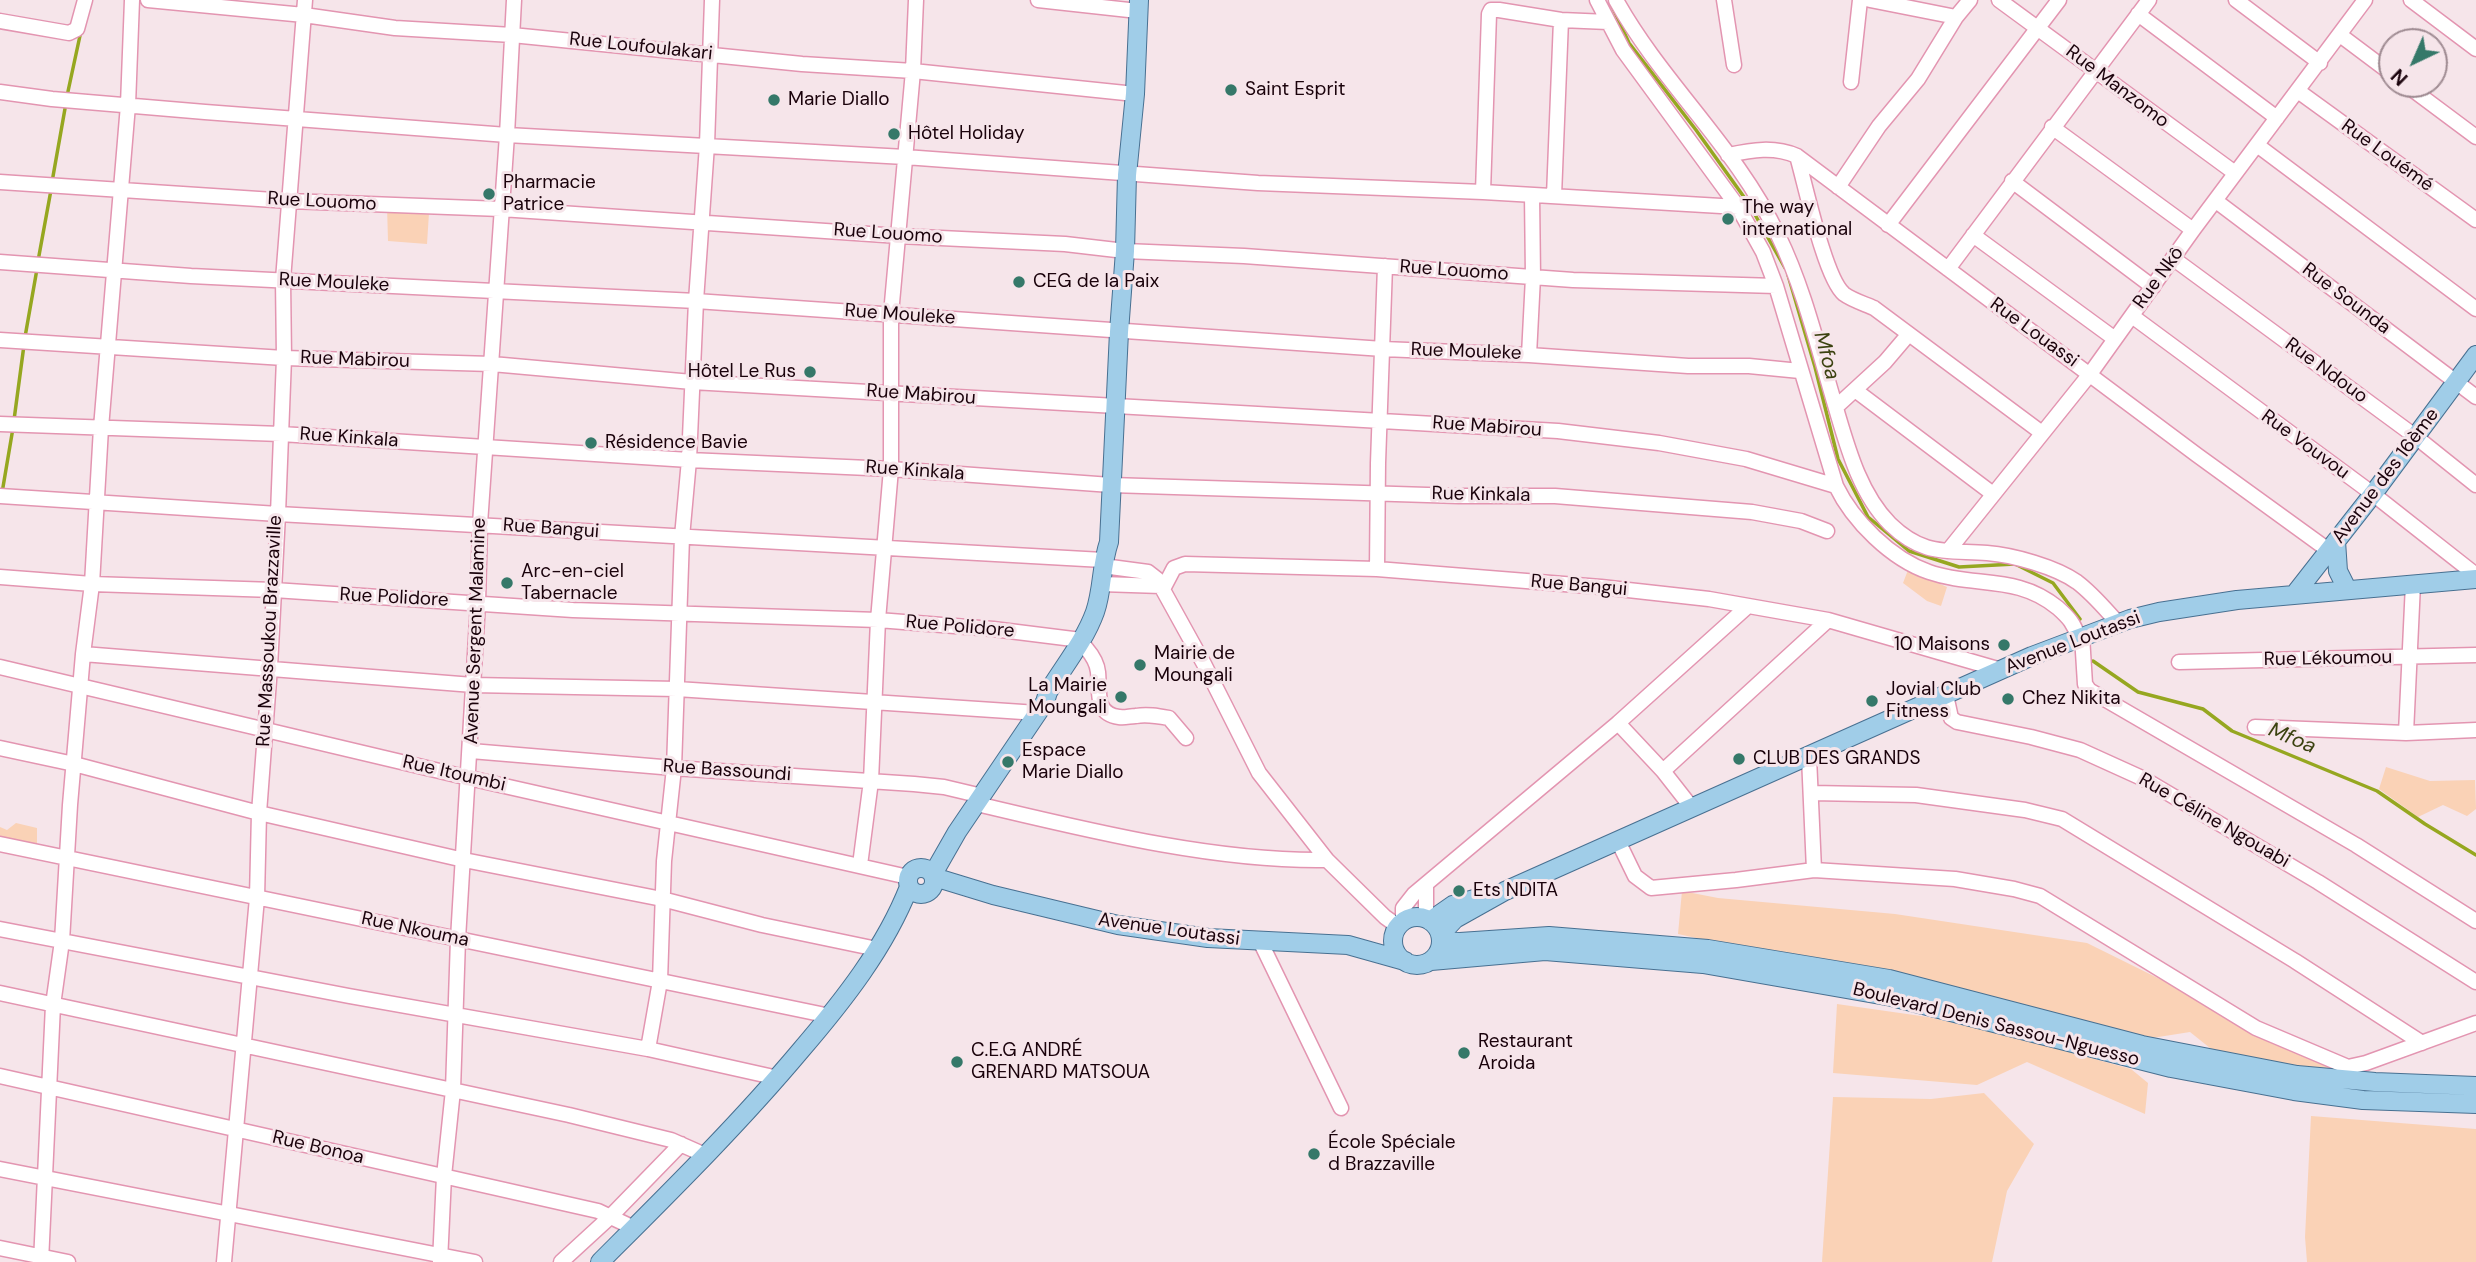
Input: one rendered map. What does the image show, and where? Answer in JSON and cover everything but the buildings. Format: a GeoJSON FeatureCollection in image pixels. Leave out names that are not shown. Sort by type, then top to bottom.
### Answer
{"type":"FeatureCollection","features":[{"type":"Feature","properties":{"kind":"main road"},"geometry":{"type":"LineString","coordinates":[[600,1262],[746,1115],[830,1016],[1042,708],[1055,696],[1084,644],[1106,612],[1127,175],[1135,94],[1139,6]]}},
{"type":"Feature","properties":{"kind":"main road","name":"Avenue des 16ème"},"geometry":{"type":"LineString","coordinates":[[2294,595],[2334,549],[2476,355]]}},
{"type":"Feature","properties":{"kind":"main road"},"geometry":{"type":"LineString","coordinates":[[2334,549],[2340,575],[2347,589]]}},
{"type":"Feature","properties":{"kind":"main road","name":"Avenue Loutassi"},"geometry":{"type":"LineString","coordinates":[[1434,929],[1453,905],[1505,891],[2001,670],[2118,624],[2159,612],[2236,600],[2476,577]]}},
{"type":"Feature","properties":{"kind":"main road","name":"Avenue Loutassi"},"geometry":{"type":"LineString","coordinates":[[922,881],[1118,925],[1208,938],[1348,945],[1405,961]]}},
{"type":"Feature","properties":{"kind":"main road"},"geometry":{"type":"LineString","coordinates":[[1414,918],[1434,929],[1437,955],[1431,961],[1419,965],[1405,961],[1396,950],[1399,928],[1414,918]]}},
{"type":"Feature","properties":{"kind":"main road","name":"Avenue Loutassi"},"geometry":{"type":"LineString","coordinates":[[1348,945],[1399,928]]}},
{"type":"Feature","properties":{"kind":"main road","name":"Boulevard Denis Sassou-Nguesso"},"geometry":{"type":"LineString","coordinates":[[1434,929],[1460,942],[1549,936],[1708,949],[1889,979],[2142,1045],[2174,1060],[2375,1082],[2476,1086]]}},
{"type":"Feature","properties":{"kind":"main road","name":"Boulevard Denis Sassou-Nguesso"},"geometry":{"type":"LineString","coordinates":[[1431,961],[1545,951],[1703,964],[1892,997],[2174,1060],[2294,1091],[2363,1100],[2476,1104]]}},
{"type":"Feature","properties":{"kind":"street"},"geometry":{"type":"LineString","coordinates":[[0,21],[69,33],[77,29],[85,0]]}},
{"type":"Feature","properties":{"kind":"street"},"geometry":{"type":"LineString","coordinates":[[41,1259],[53,1005],[62,941],[83,654],[92,584],[101,428],[128,105],[132,0]]}},
{"type":"Feature","properties":{"kind":"street","name":"Rue Loufoulakari"},"geometry":{"type":"LineString","coordinates":[[148,0],[304,15],[395,29],[512,35],[1135,94]]}},
{"type":"Feature","properties":{"kind":"street","name":"Rue Massoukou Brazzaville"},"geometry":{"type":"LineString","coordinates":[[225,1262],[257,898],[259,813],[278,514],[284,358],[283,281],[305,0]]}},
{"type":"Feature","properties":{"kind":"street","name":"Avenue Sergent Malamine"},"geometry":{"type":"LineString","coordinates":[[440,1259],[444,1177],[453,1090],[458,939],[471,751],[480,524],[507,135],[513,0]]}},
{"type":"Feature","properties":{"kind":"street"},"geometry":{"type":"LineString","coordinates":[[648,1049],[660,981],[662,899],[674,768],[682,537],[707,145],[712,0]]}},
{"type":"Feature","properties":{"kind":"street"},"geometry":{"type":"LineString","coordinates":[[860,865],[872,781],[877,620],[891,469],[891,314],[913,71],[916,0]]}},
{"type":"Feature","properties":{"kind":"street"},"geometry":{"type":"LineString","coordinates":[[1038,0],[1139,6]]}},
{"type":"Feature","properties":{"kind":"street"},"geometry":{"type":"LineString","coordinates":[[1597,0],[1623,50],[1738,207],[1763,252],[1776,286],[1836,486],[1848,508],[1868,532],[1918,568],[1948,578],[2027,588],[2049,600],[2076,626],[2080,637],[2085,684],[2089,690],[2356,845],[2476,921]]}},
{"type":"Feature","properties":{"kind":"street"},"geometry":{"type":"LineString","coordinates":[[1616,0],[1642,40],[1728,155],[1762,205],[1778,235],[1796,278],[1846,445],[1877,509],[1889,523],[1915,544],[1929,549],[1988,553],[2022,559],[2053,570],[2075,581],[2099,601],[2118,624]]}},
{"type":"Feature","properties":{"kind":"street"},"geometry":{"type":"LineString","coordinates":[[1724,0],[1734,65]]}},
{"type":"Feature","properties":{"kind":"street"},"geometry":{"type":"LineString","coordinates":[[1851,82],[1860,0]]}},
{"type":"Feature","properties":{"kind":"street"},"geometry":{"type":"LineString","coordinates":[[1870,0],[1956,16]]}},
{"type":"Feature","properties":{"kind":"street"},"geometry":{"type":"LineString","coordinates":[[1838,187],[1879,126],[1918,79],[1956,16],[1970,0]]}},
{"type":"Feature","properties":{"kind":"street","name":"Rue Manzomo"},"geometry":{"type":"LineString","coordinates":[[1999,0],[2235,173]]}},
{"type":"Feature","properties":{"kind":"street"},"geometry":{"type":"LineString","coordinates":[[1888,225],[2059,0]]}},
{"type":"Feature","properties":{"kind":"street"},"geometry":{"type":"LineString","coordinates":[[1948,269],[2149,0]]}},
{"type":"Feature","properties":{"kind":"street"},"geometry":{"type":"LineString","coordinates":[[2236,0],[2320,63]]}},
{"type":"Feature","properties":{"kind":"street"},"geometry":{"type":"LineString","coordinates":[[2411,0],[2476,48]]}},
{"type":"Feature","properties":{"kind":"street","name":"Rue Nkô"},"geometry":{"type":"LineString","coordinates":[[1948,551],[2090,374],[2235,173],[2320,63],[2359,2]]}},
{"type":"Feature","properties":{"kind":"street"},"geometry":{"type":"LineString","coordinates":[[1483,192],[1491,10],[1562,20],[1608,22]]}},
{"type":"Feature","properties":{"kind":"street"},"geometry":{"type":"LineString","coordinates":[[2138,14],[2277,118]]}},
{"type":"Feature","properties":{"kind":"street"},"geometry":{"type":"LineString","coordinates":[[1554,196],[1562,20]]}},
{"type":"Feature","properties":{"kind":"street"},"geometry":{"type":"LineString","coordinates":[[2340,35],[2378,64]]}},
{"type":"Feature","properties":{"kind":"street","name":"Rue Louémé"},"geometry":{"type":"LineString","coordinates":[[2298,91],[2476,220]]}},
{"type":"Feature","properties":{"kind":"street"},"geometry":{"type":"LineString","coordinates":[[0,92],[128,105],[507,135],[905,157],[1272,184],[1483,192],[1738,207]]}},
{"type":"Feature","properties":{"kind":"street"},"geometry":{"type":"LineString","coordinates":[[2424,98],[2476,137]]}},
{"type":"Feature","properties":{"kind":"street"},"geometry":{"type":"LineString","coordinates":[[2052,127],[2193,230]]}},
{"type":"Feature","properties":{"kind":"street"},"geometry":{"type":"LineString","coordinates":[[2257,145],[2476,309]]}},
{"type":"Feature","properties":{"kind":"street","name":"Rue Louassi"},"geometry":{"type":"LineString","coordinates":[[1728,155],[1768,149],[1784,150],[1797,156],[2090,374],[2334,549]]}},
{"type":"Feature","properties":{"kind":"street"},"geometry":{"type":"LineString","coordinates":[[1797,156],[1817,228],[1840,289],[1874,308],[2042,433]]}},
{"type":"Feature","properties":{"kind":"street"},"geometry":{"type":"LineString","coordinates":[[2012,181],[2153,286]]}},
{"type":"Feature","properties":{"kind":"street","name":"Rue Louomo"},"geometry":{"type":"LineString","coordinates":[[0,182],[289,201],[501,209],[899,236],[1052,243],[1125,251],[1533,277],[1776,286]]}},
{"type":"Feature","properties":{"kind":"street"},"geometry":{"type":"LineString","coordinates":[[1529,355],[1533,277],[1532,195]]}},
{"type":"Feature","properties":{"kind":"street","name":"Rue Sounda"},"geometry":{"type":"LineString","coordinates":[[2216,201],[2476,397]]}},
{"type":"Feature","properties":{"kind":"street"},"geometry":{"type":"LineString","coordinates":[[1973,236],[2115,339]]}},
{"type":"Feature","properties":{"kind":"street","name":"Rue Ndouo"},"geometry":{"type":"LineString","coordinates":[[2174,259],[2416,437],[2476,485]]}},
{"type":"Feature","properties":{"kind":"street","name":"Rue Mouleke"},"geometry":{"type":"LineString","coordinates":[[0,262],[283,281],[696,301],[1383,349],[1800,370]]}},
{"type":"Feature","properties":{"kind":"street"},"geometry":{"type":"LineString","coordinates":[[1377,569],[1385,266]]}},
{"type":"Feature","properties":{"kind":"street","name":"Rue Vouvou"},"geometry":{"type":"LineString","coordinates":[[2132,316],[2373,494],[2476,577]]}},
{"type":"Feature","properties":{"kind":"street"},"geometry":{"type":"LineString","coordinates":[[1836,407],[1908,335]]}},
{"type":"Feature","properties":{"kind":"street","name":"Rue Mabirou"},"geometry":{"type":"LineString","coordinates":[[0,340],[284,358],[492,364],[692,382],[1558,431],[1659,443],[1746,459],[1836,486]]}},
{"type":"Feature","properties":{"kind":"street"},"geometry":{"type":"LineString","coordinates":[[1855,390],[1993,494]]}},
{"type":"Feature","properties":{"kind":"street","name":"Rue Kinkala"},"geometry":{"type":"LineString","coordinates":[[0,424],[281,434],[688,460],[891,469],[1111,485],[1555,496],[1752,512],[1801,521],[1827,531]]}},
{"type":"Feature","properties":{"kind":"street","name":"Rue Bangui"},"geometry":{"type":"LineString","coordinates":[[0,496],[884,547],[1106,572],[1162,588],[1174,568],[1185,564],[1377,569],[1601,587],[1748,606],[1828,620],[2001,670]]}},
{"type":"Feature","properties":{"kind":"street","name":"Rue Polidore"},"geometry":{"type":"LineString","coordinates":[[0,577],[92,584],[274,590],[573,610],[877,620],[993,629],[1084,644]]}},
{"type":"Feature","properties":{"kind":"street"},"geometry":{"type":"LineString","coordinates":[[2406,733],[2413,584]]}},
{"type":"Feature","properties":{"kind":"street"},"geometry":{"type":"LineString","coordinates":[[1162,588],[1259,773],[1327,860],[1399,928],[1403,908],[1414,894],[1618,723],[1748,606]]}},
{"type":"Feature","properties":{"kind":"street"},"geometry":{"type":"LineString","coordinates":[[1663,771],[1828,620]]}},
{"type":"Feature","properties":{"kind":"street"},"geometry":{"type":"LineString","coordinates":[[1084,644],[1097,666],[1099,697],[1103,710],[1123,718],[1136,715],[1169,718],[1186,738]]}},
{"type":"Feature","properties":{"kind":"street"},"geometry":{"type":"LineString","coordinates":[[83,654],[473,685],[677,689],[874,704],[1042,708]]}},
{"type":"Feature","properties":{"kind":"street","name":"Rue Lékoumou"},"geometry":{"type":"LineString","coordinates":[[2179,662],[2408,658],[2476,654]]}},
{"type":"Feature","properties":{"kind":"street","name":"Rue Itoumbi"},"geometry":{"type":"LineString","coordinates":[[0,667],[922,881]]}},
{"type":"Feature","properties":{"kind":"street","name":"Rue Céline Ngouabi"},"geometry":{"type":"LineString","coordinates":[[1946,695],[1951,718],[1956,722],[2080,750],[2144,779],[2318,882],[2476,982]]}},
{"type":"Feature","properties":{"kind":"street"},"geometry":{"type":"LineString","coordinates":[[1618,723],[1663,771],[1692,808]]}},
{"type":"Feature","properties":{"kind":"street"},"geometry":{"type":"LineString","coordinates":[[2255,727],[2406,733],[2476,730]]}},
{"type":"Feature","properties":{"kind":"street"},"geometry":{"type":"LineString","coordinates":[[0,748],[74,764],[259,813],[464,860],[662,899],[762,925],[877,949]]}},
{"type":"Feature","properties":{"kind":"street","name":"Rue Bassoundi"},"geometry":{"type":"LineString","coordinates":[[471,751],[944,787],[979,800],[1160,843],[1274,859],[1327,860]]}},
{"type":"Feature","properties":{"kind":"street"},"geometry":{"type":"LineString","coordinates":[[1809,757],[1814,870]]}},
{"type":"Feature","properties":{"kind":"street"},"geometry":{"type":"LineString","coordinates":[[1812,793],[1916,795],[2025,810],[2062,820],[2295,961],[2422,1043]]}},
{"type":"Feature","properties":{"kind":"street"},"geometry":{"type":"LineString","coordinates":[[1618,841],[1635,876],[1651,888],[1814,870],[1955,879],[2014,888],[2040,896],[2256,1028],[2348,1067],[2355,1067],[2476,1023]]}},
{"type":"Feature","properties":{"kind":"street","name":"Rue Nkouma"},"geometry":{"type":"LineString","coordinates":[[0,844],[830,1016]]}},
{"type":"Feature","properties":{"kind":"street"},"geometry":{"type":"LineString","coordinates":[[1426,885],[1434,929]]}},
{"type":"Feature","properties":{"kind":"street"},"geometry":{"type":"LineString","coordinates":[[0,929],[648,1049],[778,1078]]}},
{"type":"Feature","properties":{"kind":"street"},"geometry":{"type":"LineString","coordinates":[[1260,941],[1341,1108]]}},
{"type":"Feature","properties":{"kind":"street"},"geometry":{"type":"LineString","coordinates":[[0,993],[569,1115],[681,1144],[705,1155]]}},
{"type":"Feature","properties":{"kind":"street","name":"Rue Bonoa"},"geometry":{"type":"LineString","coordinates":[[0,1076],[598,1211],[634,1228]]}},
{"type":"Feature","properties":{"kind":"street"},"geometry":{"type":"LineString","coordinates":[[561,1262],[610,1217],[681,1144]]}},
{"type":"Feature","properties":{"kind":"street"},"geometry":{"type":"LineString","coordinates":[[0,1169],[440,1259],[475,1262]]}},
{"type":"Feature","properties":{"kind":"street"},"geometry":{"type":"LineString","coordinates":[[0,1248],[41,1259],[68,1262]]}},
{"type":"Feature","properties":{"kind":"shaded area"},"geometry":{"type":"Polygon","coordinates":[[[387,206],[429,213],[427,244],[388,241],[387,206]]]}},
{"type":"Feature","properties":{"kind":"shaded area"},"geometry":{"type":"Polygon","coordinates":[[[1908,570],[1947,587],[1941,606],[1927,601],[1903,583],[1908,570]]]}},
{"type":"Feature","properties":{"kind":"shaded area"},"geometry":{"type":"Polygon","coordinates":[[[2386,767],[2430,781],[2475,780],[2476,809],[2467,816],[2443,805],[2418,817],[2379,789],[2386,767]]]}},
{"type":"Feature","properties":{"kind":"shaded area"},"geometry":{"type":"Polygon","coordinates":[[[16,823],[37,828],[37,846],[0,847],[0,827],[7,830],[16,823]]]}},
{"type":"Feature","properties":{"kind":"shaded area"},"geometry":{"type":"Polygon","coordinates":[[[1682,891],[1718,898],[1895,914],[2087,943],[2352,1074],[2215,1052],[2190,1032],[2152,1038],[1678,934],[1682,891]]]}},
{"type":"Feature","properties":{"kind":"shaded area"},"geometry":{"type":"Polygon","coordinates":[[[1837,1004],[1928,1017],[2131,1069],[2148,1083],[2145,1114],[2027,1062],[1977,1085],[1833,1073],[1837,1004]]]}},
{"type":"Feature","properties":{"kind":"shaded area"},"geometry":{"type":"Polygon","coordinates":[[[1984,1093],[2034,1144],[2007,1191],[1992,1262],[1822,1262],[1833,1097],[1931,1099],[1984,1093]]]}},
{"type":"Feature","properties":{"kind":"shaded area"},"geometry":{"type":"Polygon","coordinates":[[[2311,1116],[2476,1129],[2476,1262],[2307,1262],[2305,1237],[2311,1116]]]}},
{"type":"Feature","properties":{"kind":"waterway","name":"Mfoa"},"geometry":{"type":"LineString","coordinates":[[1612,6],[1629,43],[1749,204],[1785,268]]}},
{"type":"Feature","properties":{"kind":"waterway"},"geometry":{"type":"LineString","coordinates":[[67,96],[81,31]]}},
{"type":"Feature","properties":{"kind":"waterway"},"geometry":{"type":"LineString","coordinates":[[52,182],[66,103]]}},
{"type":"Feature","properties":{"kind":"waterway"},"geometry":{"type":"LineString","coordinates":[[38,261],[51,190]]}},
{"type":"Feature","properties":{"kind":"waterway"},"geometry":{"type":"LineString","coordinates":[[25,337],[37,269]]}},
{"type":"Feature","properties":{"kind":"waterway","name":"Mfoa"},"geometry":{"type":"LineString","coordinates":[[1788,275],[1838,459],[1868,517],[1909,551],[1959,567],[2015,564],[2053,583],[2080,619]]}},
{"type":"Feature","properties":{"kind":"waterway"},"geometry":{"type":"LineString","coordinates":[[14,420],[24,345]]}},
{"type":"Feature","properties":{"kind":"waterway"},"geometry":{"type":"LineString","coordinates":[[2,493],[13,428]]}},
{"type":"Feature","properties":{"kind":"waterway","name":"Mfoa"},"geometry":{"type":"LineString","coordinates":[[2093,661],[2138,692],[2203,709],[2232,731],[2377,791],[2476,855]]}},
{"type":"Feature","properties":{"kind":"place","name":"Saint Esprit"},"geometry":{"type":"Point","coordinates":[1231,90]}},
{"type":"Feature","properties":{"kind":"place","name":"Marie Diallo"},"geometry":{"type":"Point","coordinates":[774,100]}},
{"type":"Feature","properties":{"kind":"place","name":"Hôtel Holiday"},"geometry":{"type":"Point","coordinates":[894,134]}},
{"type":"Feature","properties":{"kind":"place","name":"Pharmacie Patrice"},"geometry":{"type":"Point","coordinates":[489,194]}},
{"type":"Feature","properties":{"kind":"place","name":"The way international"},"geometry":{"type":"Point","coordinates":[1728,219]}},
{"type":"Feature","properties":{"kind":"place","name":"CEG de la Paix"},"geometry":{"type":"Point","coordinates":[1019,282]}},
{"type":"Feature","properties":{"kind":"place","name":"Hôtel Le Rus"},"geometry":{"type":"Point","coordinates":[810,372]}},
{"type":"Feature","properties":{"kind":"place","name":"Résidence Bavie"},"geometry":{"type":"Point","coordinates":[591,443]}},
{"type":"Feature","properties":{"kind":"place","name":"Arc-en-ciel Tabernacle"},"geometry":{"type":"Point","coordinates":[507,583]}},
{"type":"Feature","properties":{"kind":"place","name":"10 Maisons"},"geometry":{"type":"Point","coordinates":[2004,645]}},
{"type":"Feature","properties":{"kind":"place","name":"Mairie de Moungali"},"geometry":{"type":"Point","coordinates":[1140,665]}},
{"type":"Feature","properties":{"kind":"place","name":"La Mairie Moungali"},"geometry":{"type":"Point","coordinates":[1121,697]}},
{"type":"Feature","properties":{"kind":"place","name":"Chez Nikita"},"geometry":{"type":"Point","coordinates":[2008,699]}},
{"type":"Feature","properties":{"kind":"place","name":"Jovial Club Fitness"},"geometry":{"type":"Point","coordinates":[1872,701]}},
{"type":"Feature","properties":{"kind":"place","name":"CLUB DES GRANDS"},"geometry":{"type":"Point","coordinates":[1739,759]}},
{"type":"Feature","properties":{"kind":"place","name":"Espace Marie Diallo"},"geometry":{"type":"Point","coordinates":[1008,762]}},
{"type":"Feature","properties":{"kind":"place","name":"Ets NDITA"},"geometry":{"type":"Point","coordinates":[1459,891]}},
{"type":"Feature","properties":{"kind":"place","name":"Restaurant Aroida"},"geometry":{"type":"Point","coordinates":[1464,1053]}},
{"type":"Feature","properties":{"kind":"place","name":"C.E.G ANDRÉ GRENARD MATSOUA"},"geometry":{"type":"Point","coordinates":[957,1062]}},
{"type":"Feature","properties":{"kind":"place","name":"École Spéciale d Brazzaville"},"geometry":{"type":"Point","coordinates":[1314,1154]}}]}
